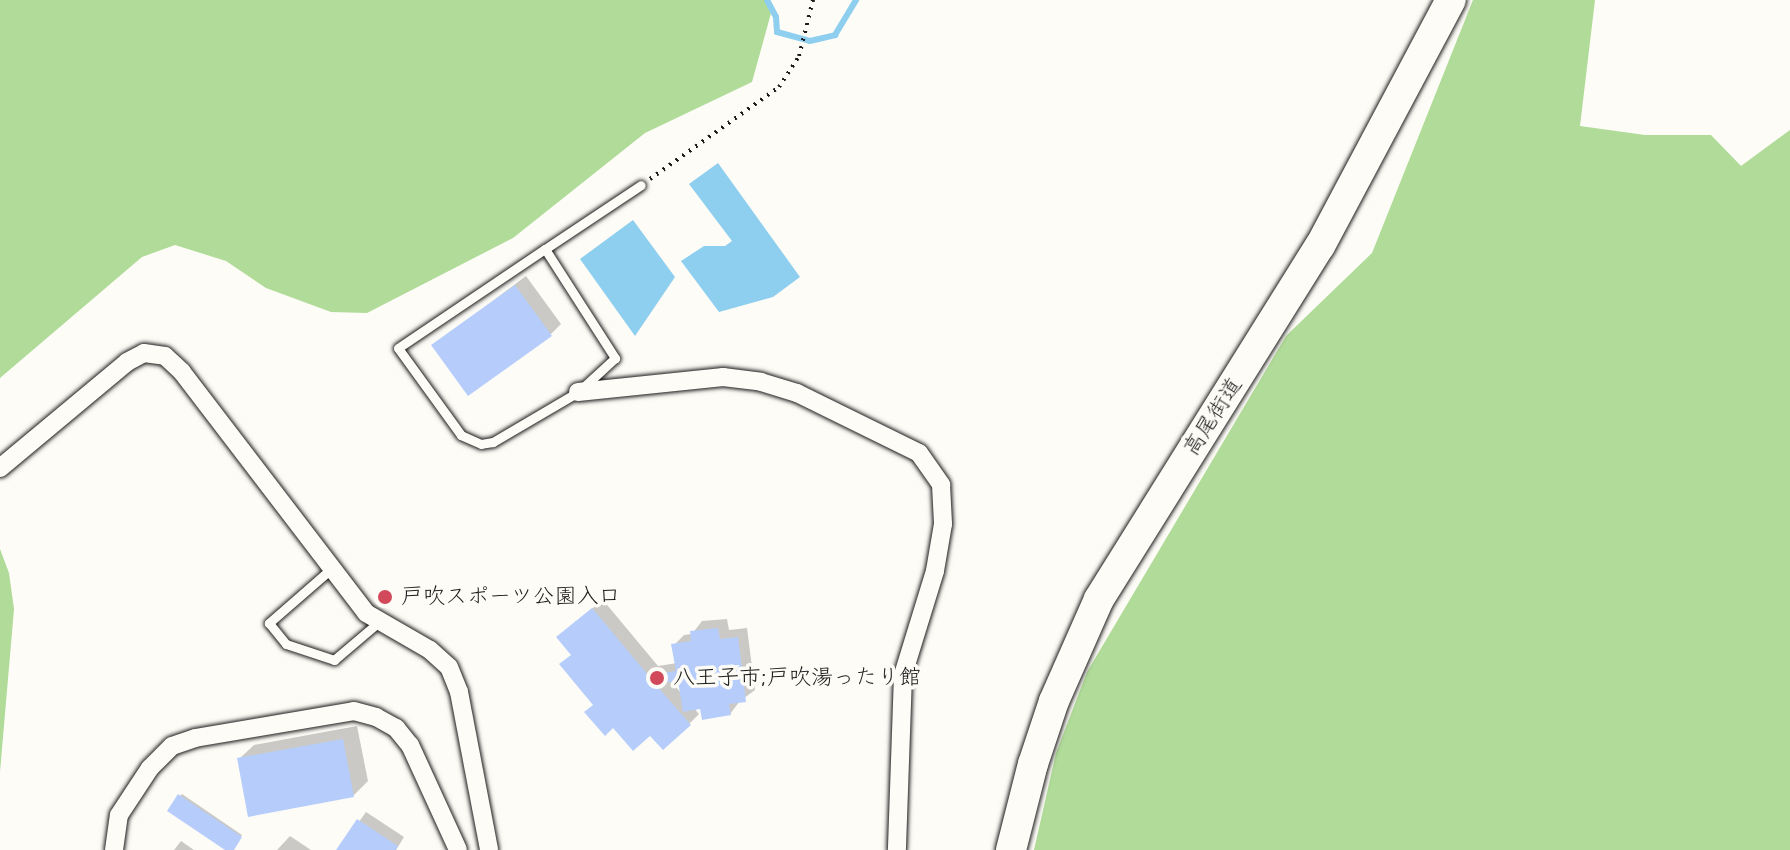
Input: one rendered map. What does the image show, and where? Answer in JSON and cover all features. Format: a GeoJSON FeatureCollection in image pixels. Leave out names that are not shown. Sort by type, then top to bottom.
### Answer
{"type":"FeatureCollection","features":[{"type":"Feature","properties":{"kind":"main road","name":"高尾街道"},"geometry":{"type":"LineString","coordinates":[[1011,850],[1028,780],[1054,701],[1099,599],[1320,246],[1451,0]]}},
{"type":"Feature","properties":{"kind":"street"},"geometry":{"type":"LineString","coordinates":[[0,468],[127,362],[144,353],[165,356],[182,372],[366,613],[430,650],[449,667],[459,692],[489,850]]}},
{"type":"Feature","properties":{"kind":"street"},"geometry":{"type":"LineString","coordinates":[[578,392],[723,377],[761,382],[797,393],[919,453],[941,485],[943,524],[935,571],[903,675],[897,850]]}},
{"type":"Feature","properties":{"kind":"street"},"geometry":{"type":"LineString","coordinates":[[114,850],[119,815],[150,768],[172,746],[195,738],[354,711],[376,717],[396,728],[410,745],[458,850]]}},
{"type":"Feature","properties":{"kind":"lane"},"geometry":{"type":"LineString","coordinates":[[545,249],[615,358],[578,392],[493,442],[481,444],[461,435],[398,348],[545,249],[641,185]]}},
{"type":"Feature","properties":{"kind":"lane"},"geometry":{"type":"LineString","coordinates":[[332,568],[269,623],[286,644],[334,660],[380,621]]}},
{"type":"Feature","properties":{"kind":"path"},"geometry":{"type":"LineString","coordinates":[[641,185],[779,87],[800,53],[813,0]]}},
{"type":"Feature","properties":{"kind":"green space"},"geometry":{"type":"Polygon","coordinates":[[[0,0],[766,0],[773,6],[752,82],[645,133],[513,238],[367,313],[331,312],[266,288],[226,261],[175,245],[142,257],[0,378],[0,0]]]}},
{"type":"Feature","properties":{"kind":"green space"},"geometry":{"type":"Polygon","coordinates":[[[1473,0],[1595,0],[1580,126],[1645,135],[1711,135],[1741,166],[1790,130],[1790,850],[1034,850],[1056,753],[1087,672],[1286,336],[1372,253],[1473,0]]]}},
{"type":"Feature","properties":{"kind":"green space"},"geometry":{"type":"Polygon","coordinates":[[[0,549],[9,573],[14,609],[0,772],[0,549]]]}},
{"type":"Feature","properties":{"kind":"water"},"geometry":{"type":"Polygon","coordinates":[[[718,163],[800,277],[773,297],[719,312],[681,261],[704,246],[725,246],[732,241],[689,184],[718,163]]]}},
{"type":"Feature","properties":{"kind":"water"},"geometry":{"type":"Polygon","coordinates":[[[633,220],[675,277],[635,336],[580,259],[633,220]]]}},
{"type":"Feature","properties":{"kind":"building"},"geometry":{"type":"Polygon","coordinates":[[[515,285],[552,336],[468,396],[431,345],[515,285]]]}},
{"type":"Feature","properties":{"kind":"building","name":"八王子市;戸吹湯ったり館"},"geometry":{"type":"Polygon","coordinates":[[[592,608],[648,675],[676,671],[671,644],[691,641],[690,631],[718,628],[720,639],[738,637],[746,702],[729,704],[731,715],[702,720],[700,709],[683,712],[678,681],[655,684],[691,725],[663,750],[650,736],[633,751],[613,728],[605,736],[584,712],[593,705],[559,664],[571,655],[556,637],[592,608]]]}},
{"type":"Feature","properties":{"kind":"building"},"geometry":{"type":"Polygon","coordinates":[[[343,739],[354,797],[248,817],[237,758],[343,739]]]}},
{"type":"Feature","properties":{"kind":"building"},"geometry":{"type":"Polygon","coordinates":[[[178,794],[242,837],[234,850],[225,850],[167,811],[178,794]]]}},
{"type":"Feature","properties":{"kind":"building"},"geometry":{"type":"Polygon","coordinates":[[[357,819],[398,846],[396,850],[336,850],[357,819]]]}},
{"type":"Feature","properties":{"kind":"waterway"},"geometry":{"type":"LineString","coordinates":[[767,0],[776,17],[777,32],[810,41],[835,35],[856,0]]}},
{"type":"Feature","properties":{"kind":"place","name":"戸吹スポーツ公園入口"},"geometry":{"type":"Point","coordinates":[385,597]}},
{"type":"Feature","properties":{"kind":"place","name":"八王子市;戸吹湯ったり館"},"geometry":{"type":"Point","coordinates":[657,678]}}]}
